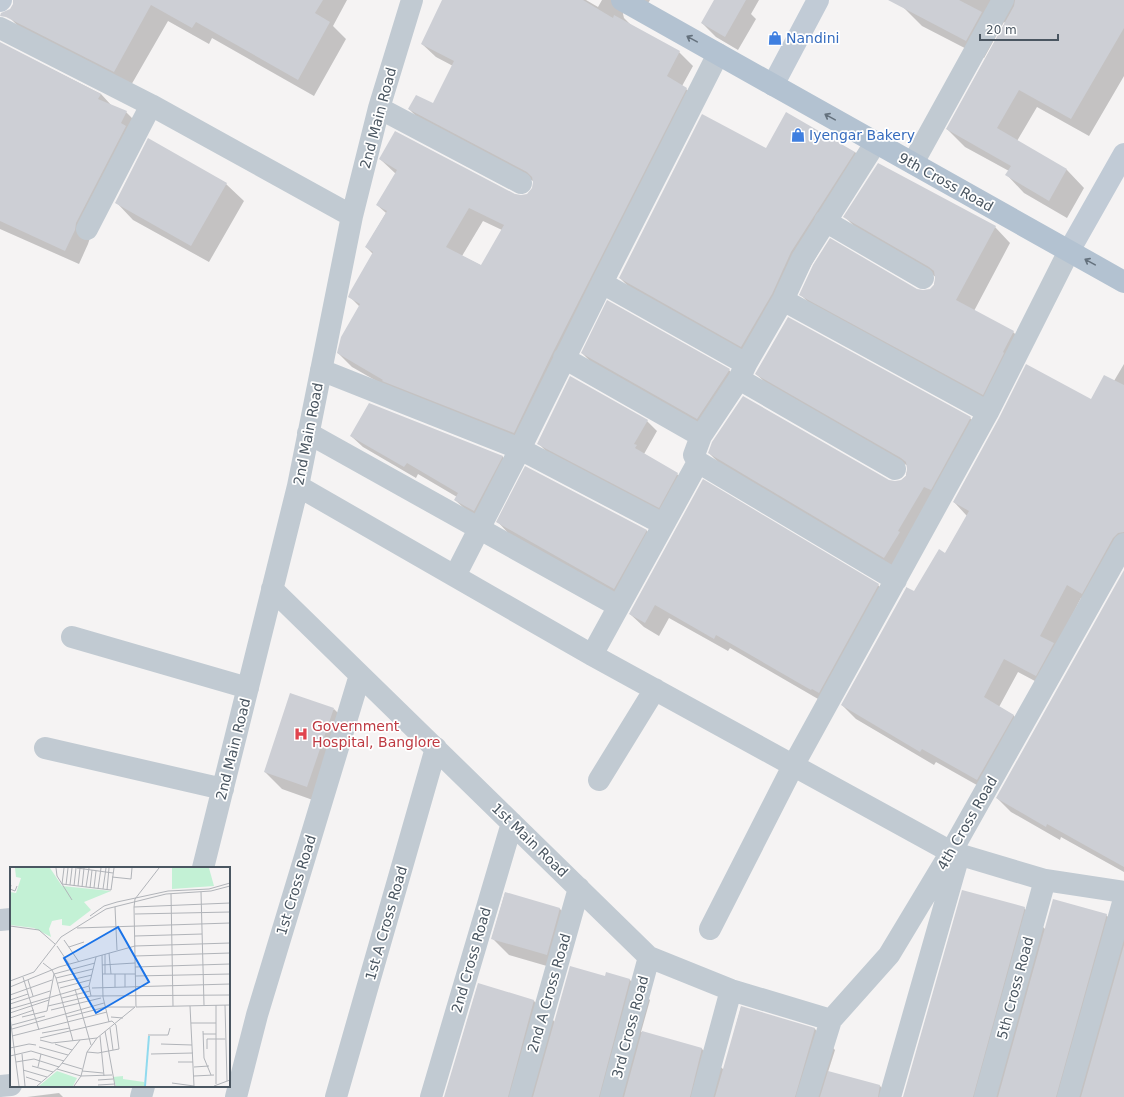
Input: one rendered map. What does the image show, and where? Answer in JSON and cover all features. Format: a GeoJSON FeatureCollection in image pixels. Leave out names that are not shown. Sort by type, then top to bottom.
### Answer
{"type":"FeatureCollection","features":[{"type":"Feature","properties":{"kind":"main road","name":"9th Cross Road"},"geometry":{"type":"LineString","coordinates":[[622,0],[1124,282]]}},
{"type":"Feature","properties":{"kind":"street","name":"2nd Main Road"},"geometry":{"type":"LineString","coordinates":[[203,867],[298,486],[352,216],[379,108],[412,0]]}},
{"type":"Feature","properties":{"kind":"street"},"geometry":{"type":"LineString","coordinates":[[773,85],[818,0]]}},
{"type":"Feature","properties":{"kind":"street"},"geometry":{"type":"LineString","coordinates":[[913,163],[1003,0]]}},
{"type":"Feature","properties":{"kind":"street"},"geometry":{"type":"LineString","coordinates":[[0,28],[151,105],[352,216]]}},
{"type":"Feature","properties":{"kind":"street"},"geometry":{"type":"LineString","coordinates":[[455,576],[718,54]]}},
{"type":"Feature","properties":{"kind":"street"},"geometry":{"type":"LineString","coordinates":[[87,229],[151,105]]}},
{"type":"Feature","properties":{"kind":"street"},"geometry":{"type":"LineString","coordinates":[[379,108],[521,183]]}},
{"type":"Feature","properties":{"kind":"street"},"geometry":{"type":"LineString","coordinates":[[876,142],[802,259],[783,300],[742,372],[701,436],[694,456],[698,462],[896,580]]}},
{"type":"Feature","properties":{"kind":"street"},"geometry":{"type":"LineString","coordinates":[[710,929],[793,766],[988,412],[1069,251],[1124,154]]}},
{"type":"Feature","properties":{"kind":"street"},"geometry":{"type":"LineString","coordinates":[[826,221],[923,278]]}},
{"type":"Feature","properties":{"kind":"street"},"geometry":{"type":"LineString","coordinates":[[602,283],[895,469]]}},
{"type":"Feature","properties":{"kind":"street"},"geometry":{"type":"LineString","coordinates":[[783,300],[988,412]]}},
{"type":"Feature","properties":{"kind":"street"},"geometry":{"type":"LineString","coordinates":[[564,358],[701,436]]}},
{"type":"Feature","properties":{"kind":"street"},"geometry":{"type":"LineString","coordinates":[[321,370],[520,449],[663,524]]}},
{"type":"Feature","properties":{"kind":"street"},"geometry":{"type":"LineString","coordinates":[[308,433],[618,606]]}},
{"type":"Feature","properties":{"kind":"street"},"geometry":{"type":"LineString","coordinates":[[592,655],[698,462]]}},
{"type":"Feature","properties":{"kind":"street"},"geometry":{"type":"LineString","coordinates":[[298,486],[592,655],[955,853],[1045,880],[1124,892]]}},
{"type":"Feature","properties":{"kind":"street","name":"4th Cross Road"},"geometry":{"type":"LineString","coordinates":[[807,1097],[831,1020],[890,954],[955,853],[1124,544]]}},
{"type":"Feature","properties":{"kind":"street","name":"1st Main Road"},"geometry":{"type":"LineString","coordinates":[[272,589],[649,957],[732,990],[831,1020]]}},
{"type":"Feature","properties":{"kind":"street"},"geometry":{"type":"LineString","coordinates":[[72,637],[248,688]]}},
{"type":"Feature","properties":{"kind":"street","name":"1st Cross Road"},"geometry":{"type":"LineString","coordinates":[[236,1097],[257,1015],[360,675]]}},
{"type":"Feature","properties":{"kind":"street"},"geometry":{"type":"LineString","coordinates":[[599,780],[655,689]]}},
{"type":"Feature","properties":{"kind":"street"},"geometry":{"type":"LineString","coordinates":[[45,748],[223,789]]}},
{"type":"Feature","properties":{"kind":"street","name":"1st A Cross Road"},"geometry":{"type":"LineString","coordinates":[[336,1097],[436,748]]}},
{"type":"Feature","properties":{"kind":"street","name":"2nd Cross Road"},"geometry":{"type":"LineString","coordinates":[[431,1097],[512,823]]}},
{"type":"Feature","properties":{"kind":"street"},"geometry":{"type":"LineString","coordinates":[[890,1097],[955,853]]}},
{"type":"Feature","properties":{"kind":"street","name":"5th Cross Road"},"geometry":{"type":"LineString","coordinates":[[985,1097],[1045,880]]}},
{"type":"Feature","properties":{"kind":"street","name":"2nd A Cross Road"},"geometry":{"type":"LineString","coordinates":[[520,1097],[579,888]]}},
{"type":"Feature","properties":{"kind":"street"},"geometry":{"type":"LineString","coordinates":[[1068,1097],[1124,899]]}},
{"type":"Feature","properties":{"kind":"street"},"geometry":{"type":"LineString","coordinates":[[0,920],[10,919]]}},
{"type":"Feature","properties":{"kind":"street","name":"3rd Cross Road"},"geometry":{"type":"LineString","coordinates":[[611,1097],[649,957]]}},
{"type":"Feature","properties":{"kind":"street"},"geometry":{"type":"LineString","coordinates":[[702,1097],[732,990]]}},
{"type":"Feature","properties":{"kind":"street"},"geometry":{"type":"LineString","coordinates":[[0,1086],[10,1085]]}},
{"type":"Feature","properties":{"kind":"street"},"geometry":{"type":"LineString","coordinates":[[141,1097],[144,1087]]}},
{"type":"Feature","properties":{"kind":"building"},"geometry":{"type":"Polygon","coordinates":[[[13,0],[323,0],[315,13],[330,22],[298,80],[196,22],[192,28],[151,5],[114,72],[6,17],[0,16],[1,13],[10,9],[13,4],[13,0]]]}},
{"type":"Feature","properties":{"kind":"building"},"geometry":{"type":"Polygon","coordinates":[[[442,0],[583,0],[613,18],[614,15],[680,51],[667,76],[687,88],[553,352],[514,433],[382,381],[383,380],[337,353],[341,337],[360,304],[348,297],[373,252],[365,247],[387,211],[376,205],[397,170],[379,159],[395,131],[515,194],[527,194],[532,188],[532,177],[527,172],[408,109],[416,95],[433,103],[454,61],[421,44],[442,0]],[[469,208],[446,247],[481,265],[504,225],[469,208]]]}},
{"type":"Feature","properties":{"kind":"building"},"geometry":{"type":"Polygon","coordinates":[[[714,0],[746,0],[725,37],[701,23],[714,0]]]}},
{"type":"Feature","properties":{"kind":"building"},"geometry":{"type":"Polygon","coordinates":[[[888,0],[959,0],[982,12],[966,41],[888,0]]]}},
{"type":"Feature","properties":{"kind":"building"},"geometry":{"type":"Polygon","coordinates":[[[1015,0],[1124,0],[1124,28],[1071,119],[1019,90],[997,128],[1067,169],[1049,201],[1005,175],[1011,166],[946,129],[1014,6],[1015,0]]]}},
{"type":"Feature","properties":{"kind":"building"},"geometry":{"type":"Polygon","coordinates":[[[0,42],[101,94],[98,99],[127,111],[121,123],[126,126],[76,223],[75,230],[65,251],[0,221],[0,42]]]}},
{"type":"Feature","properties":{"kind":"building"},"geometry":{"type":"Polygon","coordinates":[[[786,112],[855,152],[791,252],[772,294],[741,347],[619,278],[702,114],[766,148],[786,112]]]}},
{"type":"Feature","properties":{"kind":"building"},"geometry":{"type":"Polygon","coordinates":[[[148,138],[227,183],[191,246],[115,203],[148,138]]]}},
{"type":"Feature","properties":{"kind":"building"},"geometry":{"type":"Polygon","coordinates":[[[878,163],[996,226],[956,300],[1014,331],[983,395],[799,295],[813,265],[830,238],[917,289],[930,289],[934,285],[934,271],[929,267],[843,217],[878,163]]]}},
{"type":"Feature","properties":{"kind":"building"},"geometry":{"type":"Polygon","coordinates":[[[607,300],[730,369],[697,419],[581,353],[607,300]]]}},
{"type":"Feature","properties":{"kind":"building"},"geometry":{"type":"Polygon","coordinates":[[[788,317],[971,417],[931,490],[924,487],[884,558],[708,453],[712,442],[743,396],[889,480],[901,480],[906,476],[906,462],[901,458],[755,374],[788,317]]]}},
{"type":"Feature","properties":{"kind":"building"},"geometry":{"type":"Polygon","coordinates":[[[1026,364],[1091,399],[1104,375],[1124,385],[1124,532],[1118,533],[1113,538],[1082,594],[1067,585],[1040,636],[1054,643],[1036,676],[1004,659],[984,697],[1014,715],[977,780],[922,749],[920,752],[841,705],[906,587],[914,591],[939,549],[945,553],[969,511],[953,502],[999,418],[1026,364]]]}},
{"type":"Feature","properties":{"kind":"building"},"geometry":{"type":"Polygon","coordinates":[[[570,376],[648,420],[634,444],[637,445],[635,448],[678,473],[659,508],[537,444],[570,376]]]}},
{"type":"Feature","properties":{"kind":"building"},"geometry":{"type":"Polygon","coordinates":[[[369,403],[503,456],[474,511],[454,500],[458,493],[407,463],[404,467],[350,436],[369,403]]]}},
{"type":"Feature","properties":{"kind":"building"},"geometry":{"type":"Polygon","coordinates":[[[525,466],[647,530],[614,589],[496,522],[525,466]]]}},
{"type":"Feature","properties":{"kind":"building"},"geometry":{"type":"Polygon","coordinates":[[[703,479],[879,584],[819,693],[812,689],[811,690],[716,635],[714,639],[655,605],[645,623],[629,614],[703,479]]]}},
{"type":"Feature","properties":{"kind":"building"},"geometry":{"type":"Polygon","coordinates":[[[1124,570],[1124,867],[1047,824],[1046,827],[996,798],[1124,570]]]}},
{"type":"Feature","properties":{"kind":"building"},"geometry":{"type":"Polygon","coordinates":[[[290,693],[334,708],[307,787],[264,772],[290,693]]]}},
{"type":"Feature","properties":{"kind":"building"},"geometry":{"type":"Polygon","coordinates":[[[962,890],[1025,907],[973,1097],[903,1097],[962,890]]]}},
{"type":"Feature","properties":{"kind":"building"},"geometry":{"type":"Polygon","coordinates":[[[505,892],[560,908],[547,955],[491,939],[505,892]]]}},
{"type":"Feature","properties":{"kind":"building"},"geometry":{"type":"Polygon","coordinates":[[[1053,899],[1107,914],[1056,1097],[998,1097],[1053,899]]]}},
{"type":"Feature","properties":{"kind":"building"},"geometry":{"type":"Polygon","coordinates":[[[1124,945],[1124,1097],[1081,1097],[1124,945]]]}},
{"type":"Feature","properties":{"kind":"building"},"geometry":{"type":"Polygon","coordinates":[[[570,966],[605,976],[606,972],[630,979],[599,1097],[533,1097],[570,966]]]}},
{"type":"Feature","properties":{"kind":"building"},"geometry":{"type":"Polygon","coordinates":[[[478,983],[534,1000],[508,1097],[444,1097],[478,983]]]}},
{"type":"Feature","properties":{"kind":"building"},"geometry":{"type":"Polygon","coordinates":[[[741,1006],[815,1028],[795,1097],[715,1097],[741,1006]]]}},
{"type":"Feature","properties":{"kind":"building"},"geometry":{"type":"Polygon","coordinates":[[[642,1031],[702,1048],[690,1097],[624,1097],[642,1031]]]}},
{"type":"Feature","properties":{"kind":"building"},"geometry":{"type":"Polygon","coordinates":[[[828,1071],[880,1085],[878,1097],[820,1097],[828,1071]]]}},
{"type":"Feature","properties":{"kind":"place","name":"Nandini"},"geometry":{"type":"Point","coordinates":[775,38]}},
{"type":"Feature","properties":{"kind":"place","name":"Iyengar Bakery"},"geometry":{"type":"Point","coordinates":[798,135]}},
{"type":"Feature","properties":{"kind":"place","name":"Government Hospital, Banglore"},"geometry":{"type":"Point","coordinates":[301,734]}}]}
